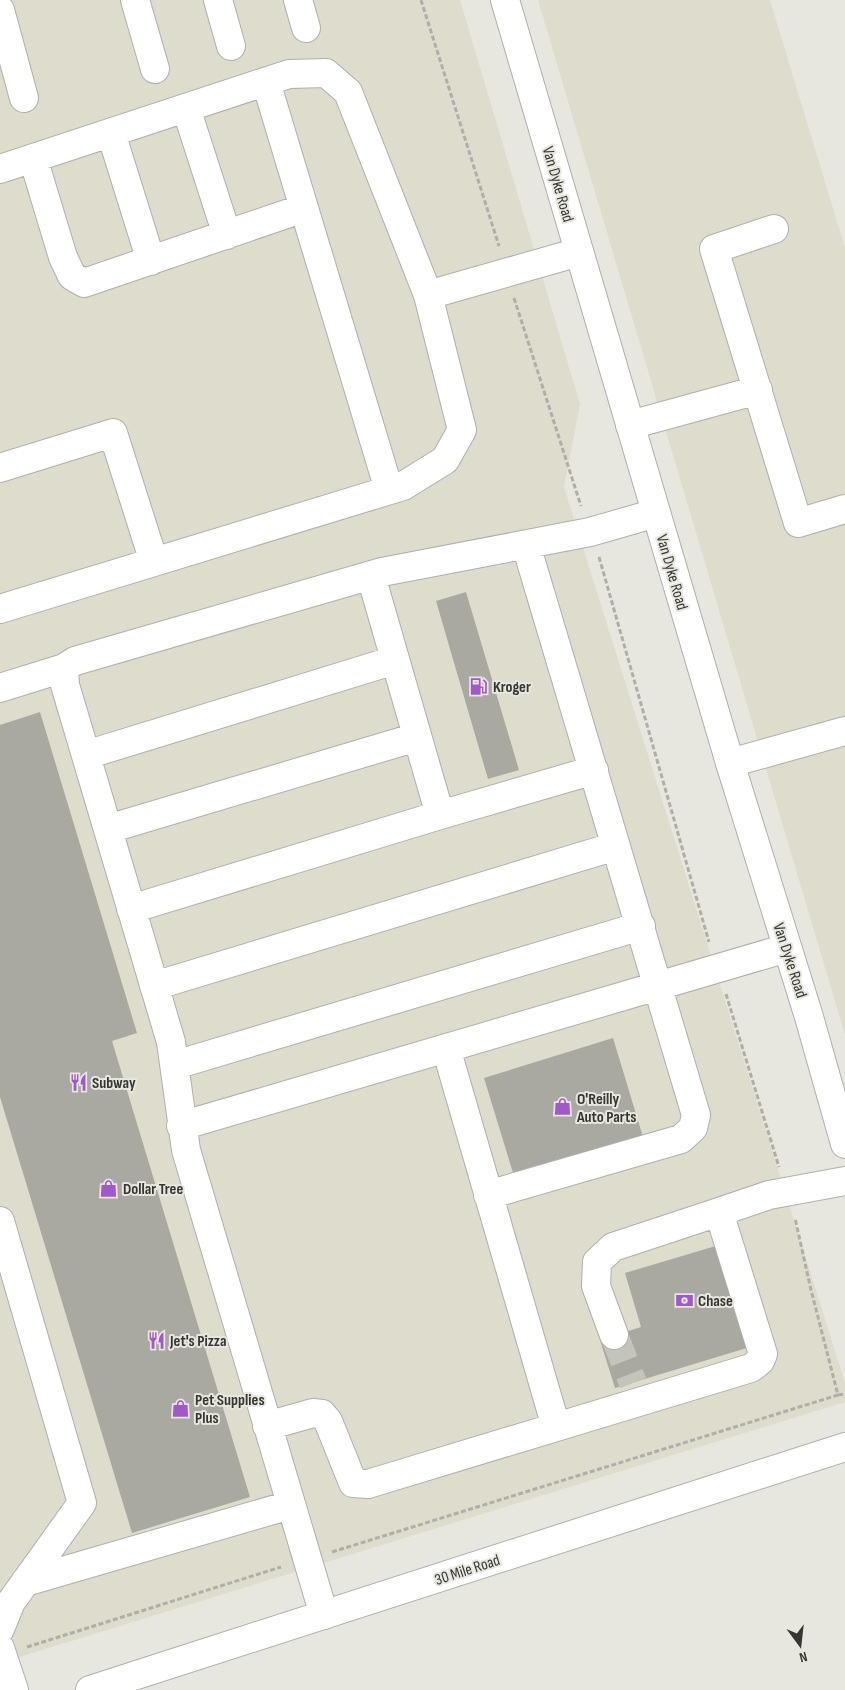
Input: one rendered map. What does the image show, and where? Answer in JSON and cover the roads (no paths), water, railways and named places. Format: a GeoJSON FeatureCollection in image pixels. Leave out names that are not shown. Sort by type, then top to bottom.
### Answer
{"type":"FeatureCollection","features":[{"type":"Feature","properties":{"kind":"main road"},"geometry":{"type":"LineString","coordinates":[[135,0],[155,69]]}},
{"type":"Feature","properties":{"kind":"main road"},"geometry":{"type":"LineString","coordinates":[[218,0],[231,46]]}},
{"type":"Feature","properties":{"kind":"main road"},"geometry":{"type":"LineString","coordinates":[[298,0],[306,28]]}},
{"type":"Feature","properties":{"kind":"main road","name":"Van Dyke Road"},"geometry":{"type":"LineString","coordinates":[[505,0],[730,764],[843,1131]]}},
{"type":"Feature","properties":{"kind":"main road"},"geometry":{"type":"LineString","coordinates":[[0,10],[24,98]]}},
{"type":"Feature","properties":{"kind":"main road"},"geometry":{"type":"LineString","coordinates":[[0,169],[289,74],[326,73],[348,92],[428,295],[462,430],[445,460],[403,486],[0,609]]}},
{"type":"Feature","properties":{"kind":"main road"},"geometry":{"type":"LineString","coordinates":[[266,82],[389,490]]}},
{"type":"Feature","properties":{"kind":"main road"},"geometry":{"type":"LineString","coordinates":[[186,108],[226,235]]}},
{"type":"Feature","properties":{"kind":"main road"},"geometry":{"type":"LineString","coordinates":[[111,133],[151,260]]}},
{"type":"Feature","properties":{"kind":"main road"},"geometry":{"type":"LineString","coordinates":[[33,158],[63,257],[72,276],[84,283],[304,208]]}},
{"type":"Feature","properties":{"kind":"main road"},"geometry":{"type":"LineString","coordinates":[[774,229],[714,249],[798,523],[845,510]]}},
{"type":"Feature","properties":{"kind":"main road"},"geometry":{"type":"LineString","coordinates":[[428,295],[579,252]]}},
{"type":"Feature","properties":{"kind":"main road"},"geometry":{"type":"LineString","coordinates":[[630,425],[758,390]]}},
{"type":"Feature","properties":{"kind":"main road"},"geometry":{"type":"LineString","coordinates":[[0,468],[113,433],[154,562]]}},
{"type":"Feature","properties":{"kind":"main road"},"geometry":{"type":"LineString","coordinates":[[0,688],[64,668],[75,661],[371,576],[590,532],[656,513]]}},
{"type":"Feature","properties":{"kind":"main road"},"geometry":{"type":"LineString","coordinates":[[488,1195],[680,1139],[693,1128],[696,1114],[526,544]]}},
{"type":"Feature","properties":{"kind":"main road"},"geometry":{"type":"LineString","coordinates":[[371,576],[440,815]]}},
{"type":"Feature","properties":{"kind":"main road"},"geometry":{"type":"LineString","coordinates":[[86,755],[395,660]]}},
{"type":"Feature","properties":{"kind":"main road"},"geometry":{"type":"LineString","coordinates":[[64,668],[65,685],[171,1042],[181,1126],[186,1150],[324,1615]]}},
{"type":"Feature","properties":{"kind":"main road"},"geometry":{"type":"LineString","coordinates":[[730,764],[845,731]]}},
{"type":"Feature","properties":{"kind":"main road"},"geometry":{"type":"LineString","coordinates":[[108,829],[417,737]]}},
{"type":"Feature","properties":{"kind":"main road"},"geometry":{"type":"LineString","coordinates":[[132,909],[594,770]]}},
{"type":"Feature","properties":{"kind":"main road"},"geometry":{"type":"LineString","coordinates":[[154,986],[616,846]]}},
{"type":"Feature","properties":{"kind":"main road"},"geometry":{"type":"LineString","coordinates":[[175,1065],[641,926]]}},
{"type":"Feature","properties":{"kind":"main road"},"geometry":{"type":"LineString","coordinates":[[181,1126],[787,948]]}},
{"type":"Feature","properties":{"kind":"main road"},"geometry":{"type":"LineString","coordinates":[[446,1048],[556,1427]]}},
{"type":"Feature","properties":{"kind":"main road"},"geometry":{"type":"LineString","coordinates":[[614,1335],[596,1286],[597,1262],[613,1246],[769,1195],[845,1181]]}},
{"type":"Feature","properties":{"kind":"main road"},"geometry":{"type":"LineString","coordinates":[[267,1426],[314,1414],[322,1414],[328,1420],[353,1483],[368,1484],[556,1427],[638,1392],[751,1368],[760,1361],[763,1354],[719,1212]]}},
{"type":"Feature","properties":{"kind":"main road"},"geometry":{"type":"LineString","coordinates":[[0,1221],[82,1504],[11,1602],[0,1629]]}},
{"type":"Feature","properties":{"kind":"main road","name":"30 Mile Road"},"geometry":{"type":"LineString","coordinates":[[90,1690],[845,1447]]}},
{"type":"Feature","properties":{"kind":"main road"},"geometry":{"type":"LineString","coordinates":[[25,1582],[290,1505]]}},
{"type":"Feature","properties":{"kind":"main road"},"geometry":{"type":"LineString","coordinates":[[0,1648],[14,1690]]}},
{"type":"Feature","properties":{"kind":"tunnel"},"geometry":{"type":"LineString","coordinates":[[614,1335],[633,1383]]}},
{"type":"Feature","properties":{"kind":"place","name":"Kroger"},"geometry":{"type":"Point","coordinates":[479,686]}},
{"type":"Feature","properties":{"kind":"place","name":"Subway"},"geometry":{"type":"Point","coordinates":[78,1082]}},
{"type":"Feature","properties":{"kind":"place","name":"O'Reilly Auto Parts"},"geometry":{"type":"Point","coordinates":[563,1107]}},
{"type":"Feature","properties":{"kind":"place","name":"Dollar Tree"},"geometry":{"type":"Point","coordinates":[109,1188]}},
{"type":"Feature","properties":{"kind":"place","name":"Chase"},"geometry":{"type":"Point","coordinates":[684,1300]}},
{"type":"Feature","properties":{"kind":"place","name":"Jet's Pizza"},"geometry":{"type":"Point","coordinates":[156,1340]}},
{"type":"Feature","properties":{"kind":"place","name":"Pet Supplies Plus"},"geometry":{"type":"Point","coordinates":[181,1408]}}]}
